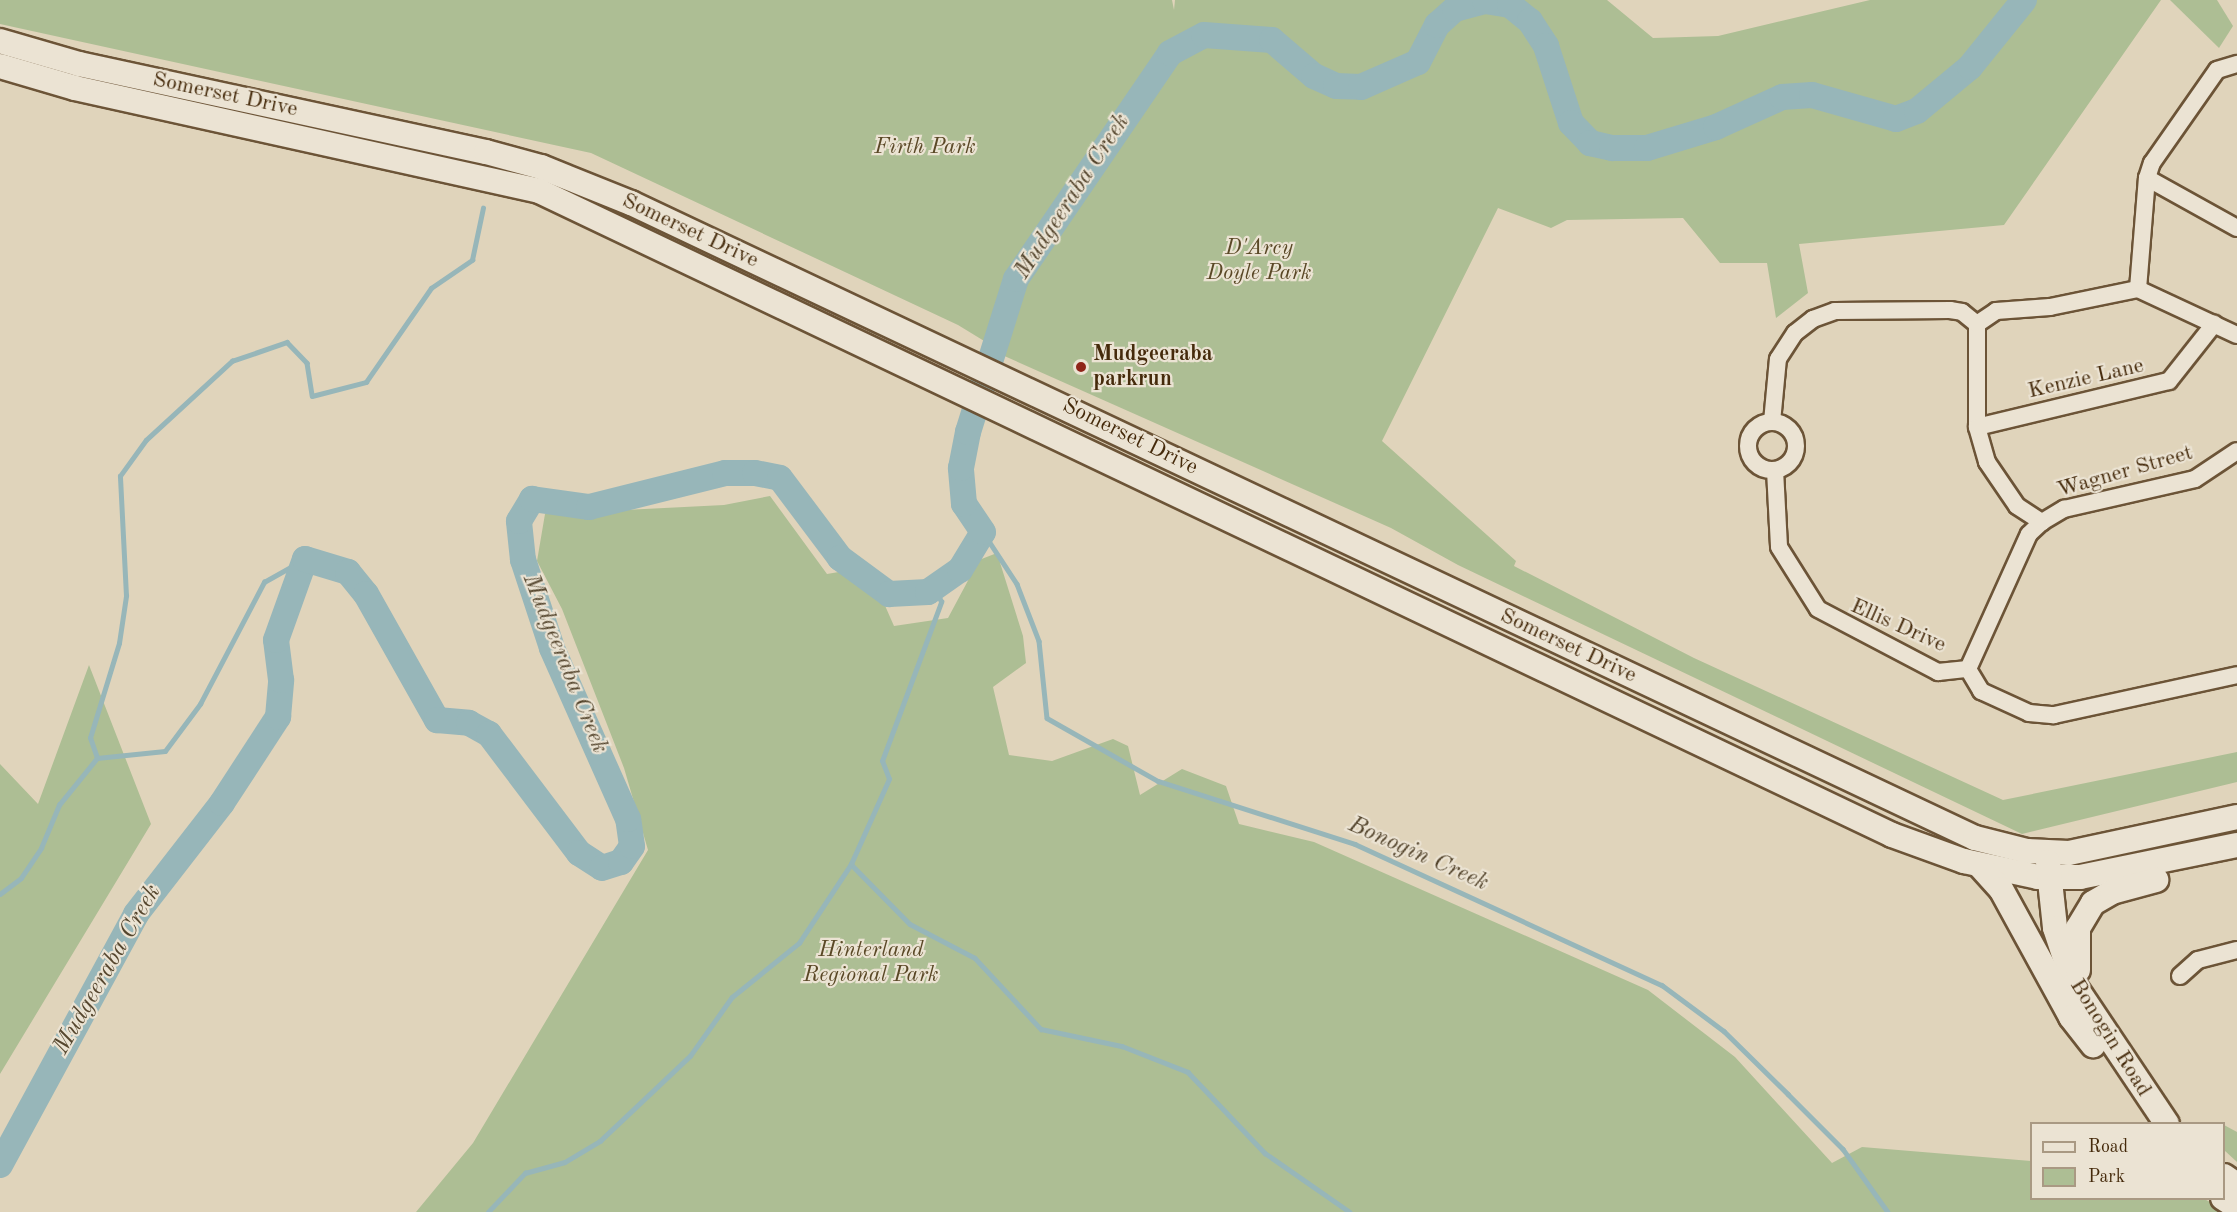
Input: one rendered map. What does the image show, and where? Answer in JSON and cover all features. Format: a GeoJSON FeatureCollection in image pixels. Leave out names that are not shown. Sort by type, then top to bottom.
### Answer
{"type":"FeatureCollection","features":[{"type":"Feature","properties":{"kind":"main road","name":"Somerset Drive"},"geometry":{"type":"LineString","coordinates":[[0,41],[79,64],[419,136],[541,167],[631,203],[950,351],[1958,831],[2002,846],[2046,853],[2096,851],[2237,817]]}},
{"type":"Feature","properties":{"kind":"main road","name":"Somerset Drive"},"geometry":{"type":"LineString","coordinates":[[0,66],[75,88],[538,191],[1019,417],[1892,835],[1980,866],[2044,877],[2126,871],[2237,845]]}},
{"type":"Feature","properties":{"kind":"main road"},"geometry":{"type":"LineString","coordinates":[[1443,619],[1455,592]]}},
{"type":"Feature","properties":{"kind":"main road"},"geometry":{"type":"LineString","coordinates":[[2099,1040],[2076,964],[2075,941],[2084,915],[2112,892],[2213,864],[2237,845]]}},
{"type":"Feature","properties":{"kind":"main road","name":"Bonogin Road"},"geometry":{"type":"LineString","coordinates":[[2046,853],[2041,926],[2048,951],[2145,1122]]}},
{"type":"Feature","properties":{"kind":"main road"},"geometry":{"type":"LineString","coordinates":[[1980,866],[2001,888],[2062,1001],[2099,1040]]}},
{"type":"Feature","properties":{"kind":"main road","name":"Bonogin Road"},"geometry":{"type":"LineString","coordinates":[[2099,1040],[2165,1122]]}},
{"type":"Feature","properties":{"kind":"street"},"geometry":{"type":"LineString","coordinates":[[2138,289],[2147,178],[2152,163],[2217,70],[2237,64]]}},
{"type":"Feature","properties":{"kind":"street"},"geometry":{"type":"LineString","coordinates":[[2147,178],[2237,228]]}},
{"type":"Feature","properties":{"kind":"street"},"geometry":{"type":"LineString","coordinates":[[1977,324],[1996,311],[2050,307],[2138,289],[2237,335]]}},
{"type":"Feature","properties":{"kind":"street"},"geometry":{"type":"LineString","coordinates":[[1772,422],[1778,359],[1795,333],[1813,319],[1835,311],[1950,310],[1962,312],[1977,324]]}},
{"type":"Feature","properties":{"kind":"street"},"geometry":{"type":"LineString","coordinates":[[1977,324],[1977,427],[1987,462],[2018,506],[2042,522]]}},
{"type":"Feature","properties":{"kind":"street","name":"Kenzie Lane"},"geometry":{"type":"LineString","coordinates":[[1977,427],[2169,381],[2214,324]]}},
{"type":"Feature","properties":{"kind":"street"},"geometry":{"type":"LineString","coordinates":[[1772,422],[1788,427],[1796,442],[1793,458],[1775,470],[1758,465],[1748,445],[1758,426],[1772,422]]}},
{"type":"Feature","properties":{"kind":"street","name":"Wagner Street"},"geometry":{"type":"LineString","coordinates":[[1968,669],[2029,534],[2042,522],[2064,509],[2195,479],[2237,451]]}},
{"type":"Feature","properties":{"kind":"street","name":"Ellis Drive"},"geometry":{"type":"LineString","coordinates":[[1775,470],[1779,547],[1818,609],[1836,623],[1938,672],[1968,669],[1981,691],[2029,713],[2055,715],[2237,675]]}},
{"type":"Feature","properties":{"kind":"street"},"geometry":{"type":"LineString","coordinates":[[2180,976],[2198,960],[2237,950]]}},
{"type":"Feature","properties":{"kind":"green space"},"geometry":{"type":"Polygon","coordinates":[[[0,0],[1172,0],[1174,10],[1175,0],[1607,0],[1653,38],[1718,36],[1870,0],[2161,0],[2004,225],[1799,244],[1808,293],[1776,318],[1767,263],[1720,263],[1683,218],[1567,220],[1551,228],[1498,208],[1382,441],[1516,561],[1514,566],[1694,658],[2003,800],[2237,752],[2237,782],[2022,834],[1458,565],[1391,528],[993,351],[994,347],[958,325],[591,153],[0,24],[0,0]]]}},
{"type":"Feature","properties":{"kind":"green space"},"geometry":{"type":"Polygon","coordinates":[[[2170,0],[2217,0],[2233,26],[2219,48],[2170,0]]]}},
{"type":"Feature","properties":{"kind":"green space","name":"Hinterland Regional Park"},"geometry":{"type":"Polygon","coordinates":[[[770,496],[827,574],[868,567],[894,626],[948,618],[979,560],[997,553],[1023,636],[1026,663],[993,687],[1009,755],[1052,761],[1113,739],[1128,746],[1140,795],[1182,769],[1226,786],[1239,824],[1314,842],[1648,990],[1735,1057],[1832,1163],[1862,1147],[2030,1161],[2030,1200],[2206,1200],[2231,1212],[416,1212],[473,1143],[648,850],[624,768],[562,609],[537,561],[545,514],[724,505],[770,496]]]}},
{"type":"Feature","properties":{"kind":"green space"},"geometry":{"type":"Polygon","coordinates":[[[89,665],[151,824],[0,1074],[0,764],[38,804],[89,665]]]}},
{"type":"Feature","properties":{"kind":"green space"},"geometry":{"type":"Polygon","coordinates":[[[2225,1126],[2237,1132],[2237,1162],[2225,1151],[2225,1126]]]}},
{"type":"Feature","properties":{"kind":"waterway","name":"Mudgeeraba Creek"},"geometry":{"type":"LineString","coordinates":[[0,1165],[136,914],[222,803],[278,717],[281,680],[276,640],[305,559],[348,572],[366,594],[437,720],[469,723],[489,734],[579,853],[602,868],[621,862],[632,846],[628,819],[552,648],[523,560],[519,521],[532,499],[589,507],[725,473],[755,473],[780,478],[840,558],[889,594],[928,592],[960,570],[983,532],[964,504],[961,468],[968,432],[1016,279],[1170,53],[1204,35],[1272,40],[1314,76],[1336,86],[1361,87],[1418,62],[1437,25],[1455,9],[1485,1],[1510,5],[1530,21],[1546,46],[1571,123],[1590,143],[1612,148],[1647,148],[1716,127],[1782,97],[1812,95],[1896,119],[1917,111],[1970,67],[2024,0]]}},
{"type":"Feature","properties":{"kind":"waterway"},"geometry":{"type":"LineString","coordinates":[[97,758],[90,738],[119,643],[126,596],[120,476],[146,440],[232,361],[287,342],[307,363],[312,396],[366,382],[431,288],[472,260],[483,208]]}},
{"type":"Feature","properties":{"kind":"waterway","name":"Bonogin Creek"},"geometry":{"type":"LineString","coordinates":[[983,532],[1017,584],[1039,641],[1047,718],[1158,781],[1355,844],[1662,985],[1724,1031],[1843,1149],[1888,1212]]}},
{"type":"Feature","properties":{"kind":"waterway"},"geometry":{"type":"LineString","coordinates":[[0,894],[21,878],[41,848],[59,805],[97,758],[165,751],[200,704],[264,582],[305,559]]}},
{"type":"Feature","properties":{"kind":"waterway"},"geometry":{"type":"LineString","coordinates":[[488,1212],[525,1173],[565,1162],[600,1141],[690,1056],[732,997],[799,943],[851,864],[889,779],[882,761],[941,602],[935,587]]}},
{"type":"Feature","properties":{"kind":"waterway"},"geometry":{"type":"LineString","coordinates":[[851,864],[910,924],[975,958],[1041,1029],[1122,1046],[1188,1072],[1265,1153],[1350,1212]]}},
{"type":"Feature","properties":{"kind":"place","name":"Mudgeeraba parkrun"},"geometry":{"type":"Point","coordinates":[1081,367]}},
{"type":"Feature","properties":{"kind":"park label","name":"Firth Park"},"geometry":{"type":"Point","coordinates":[925,148]}},
{"type":"Feature","properties":{"kind":"park label","name":"D'Arcy Doyle Park"},"geometry":{"type":"Point","coordinates":[1259,260]}}]}
